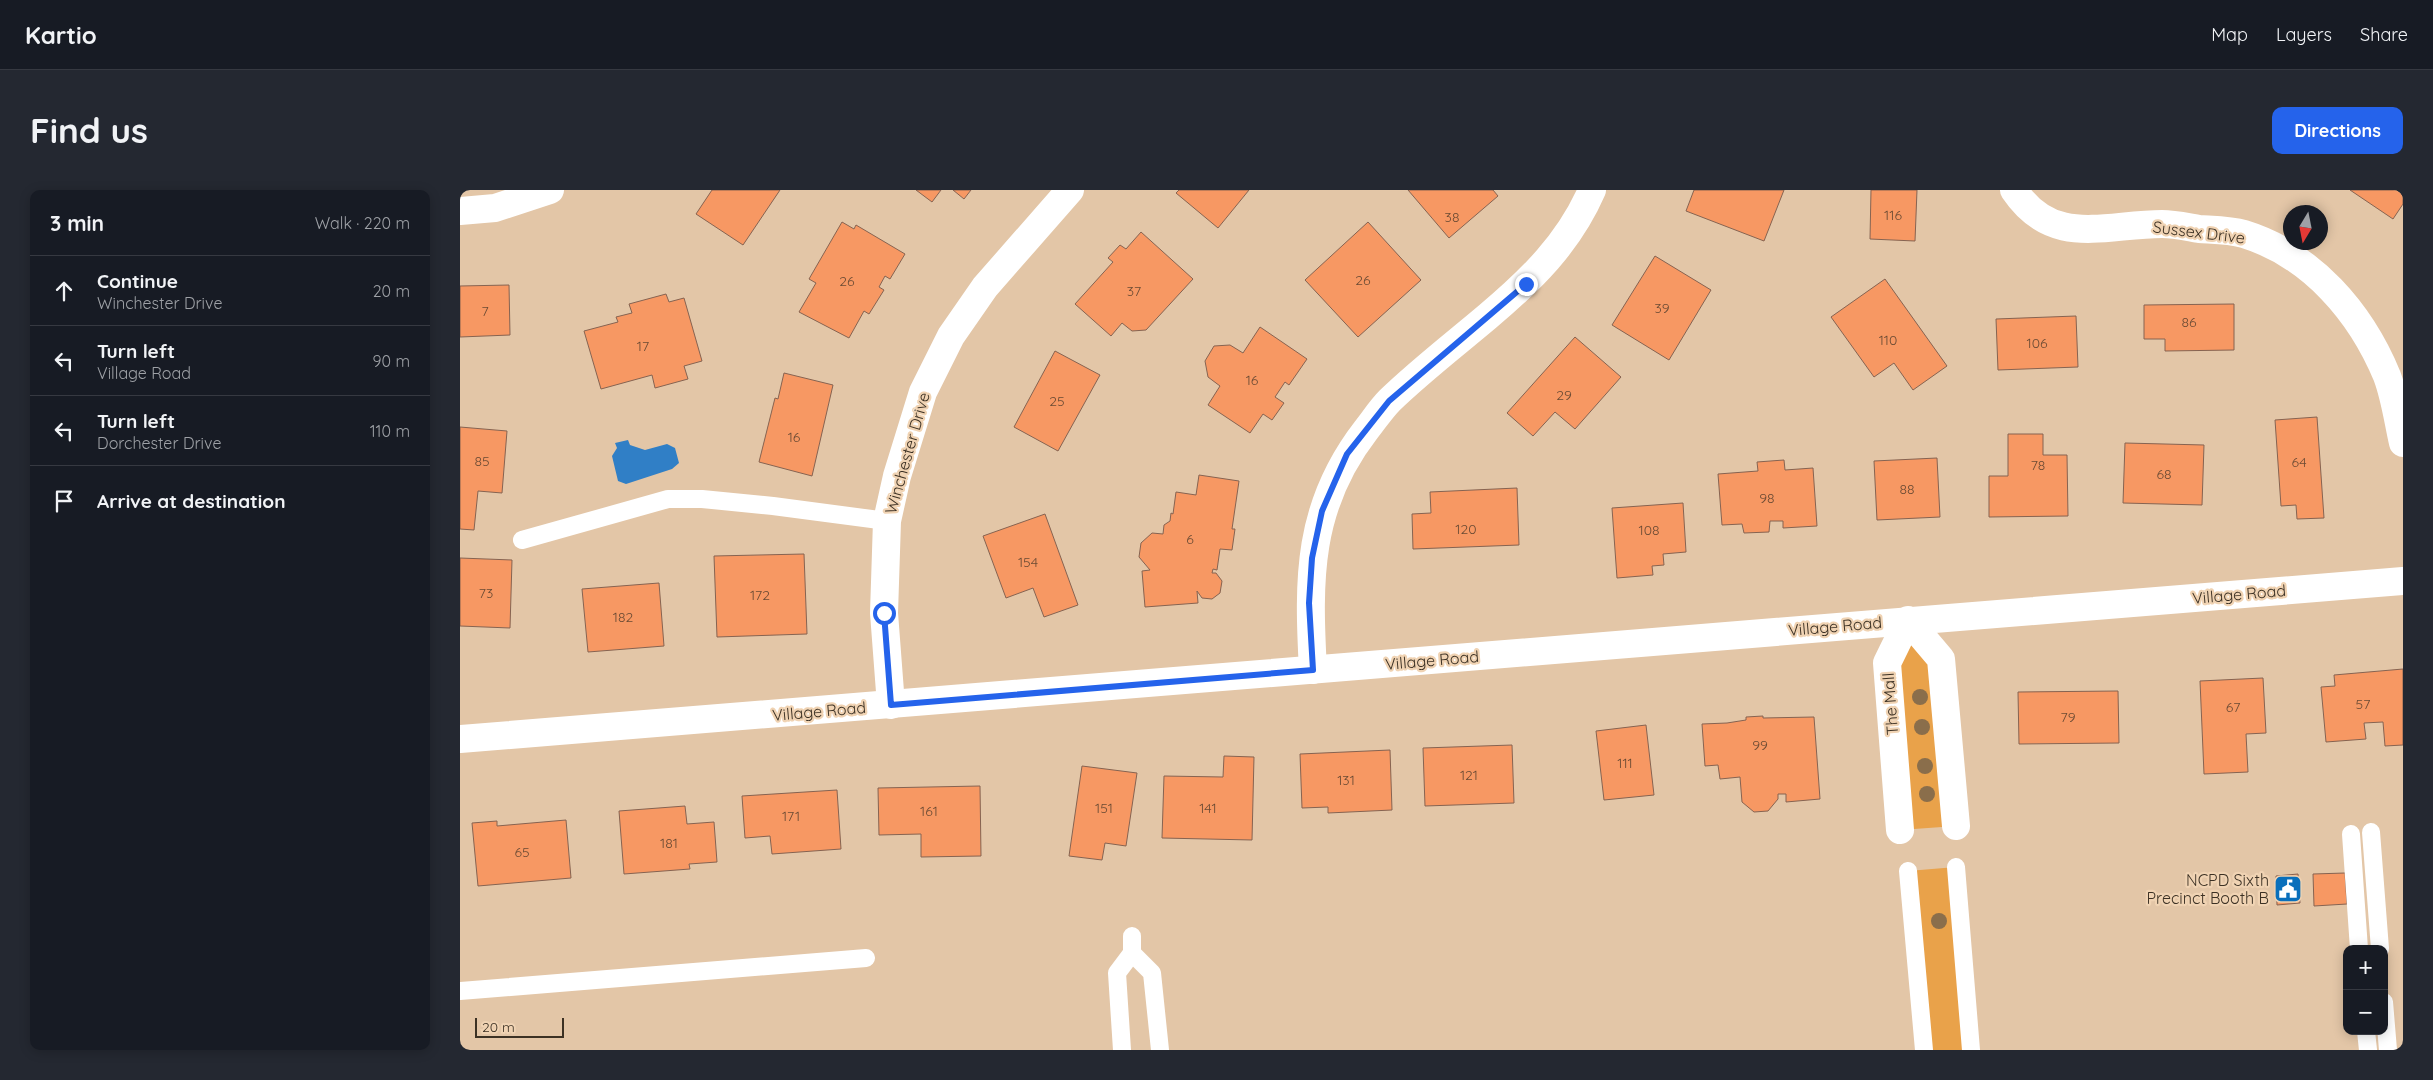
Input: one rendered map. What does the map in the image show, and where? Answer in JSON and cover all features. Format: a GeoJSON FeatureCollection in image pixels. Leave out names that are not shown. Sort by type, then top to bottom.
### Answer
{"type":"FeatureCollection","features":[{"type":"Feature","properties":{"kind":"street"},"geometry":{"type":"LineString","coordinates":[[460,211],[495,208],[550,190]]}},
{"type":"Feature","properties":{"kind":"street","name":"Winchester Drive"},"geometry":{"type":"LineString","coordinates":[[891,705],[884,613],[887,521],[897,476],[923,392],[951,336],[985,287],[1070,190]]}},
{"type":"Feature","properties":{"kind":"street"},"geometry":{"type":"LineString","coordinates":[[1313,670],[1309,603],[1312,558],[1322,511],[1347,454],[1389,401],[1526,284],[1550,258],[1581,215],[1592,190]]}},
{"type":"Feature","properties":{"kind":"street","name":"Sussex Drive"},"geometry":{"type":"LineString","coordinates":[[2014,190],[2023,204],[2034,214],[2059,227],[2089,230],[2162,224],[2243,234],[2280,249],[2326,282],[2363,328],[2388,378],[2403,443]]}},
{"type":"Feature","properties":{"kind":"street","name":"Village Road"},"geometry":{"type":"LineString","coordinates":[[460,739],[2403,581]]}},
{"type":"Feature","properties":{"kind":"street"},"geometry":{"type":"LineString","coordinates":[[1908,620],[1941,659],[1956,826]]}},
{"type":"Feature","properties":{"kind":"street","name":"The Mall"},"geometry":{"type":"LineString","coordinates":[[1900,830],[1887,663],[1908,620]]}},
{"type":"Feature","properties":{"kind":"lane"},"geometry":{"type":"LineString","coordinates":[[522,540],[668,499],[702,499],[772,506],[887,521]]}},
{"type":"Feature","properties":{"kind":"lane"},"geometry":{"type":"LineString","coordinates":[[2370,832],[2380,945]]}},
{"type":"Feature","properties":{"kind":"lane"},"geometry":{"type":"LineString","coordinates":[[2351,834],[2359,945]]}},
{"type":"Feature","properties":{"kind":"lane"},"geometry":{"type":"LineString","coordinates":[[1956,866],[1971,1050]]}},
{"type":"Feature","properties":{"kind":"lane"},"geometry":{"type":"LineString","coordinates":[[1908,871],[1924,1050]]}},
{"type":"Feature","properties":{"kind":"lane"},"geometry":{"type":"LineString","coordinates":[[1122,1050],[1117,973],[1132,944],[1152,973],[1160,1050]]}},
{"type":"Feature","properties":{"kind":"lane"},"geometry":{"type":"LineString","coordinates":[[460,991],[866,958]]}},
{"type":"Feature","properties":{"kind":"lane"},"geometry":{"type":"LineString","coordinates":[[2366,1035],[2368,1050]]}},
{"type":"Feature","properties":{"kind":"lane"},"geometry":{"type":"LineString","coordinates":[[2387,1035],[2388,1050]]}},
{"type":"Feature","properties":{"kind":"shaded area"},"geometry":{"type":"Polygon","coordinates":[[[1908,620],[1941,659],[1956,826],[1900,830],[1887,663],[1908,620]]]}},
{"type":"Feature","properties":{"kind":"shaded area"},"geometry":{"type":"Polygon","coordinates":[[[1956,867],[1971,1050],[1924,1050],[1908,871],[1956,867]]]}},
{"type":"Feature","properties":{"kind":"water"},"geometry":{"type":"Polygon","coordinates":[[[628,440],[630,445],[645,450],[667,444],[675,448],[679,463],[672,469],[626,484],[618,481],[612,456],[617,448],[615,443],[628,440]]]}},
{"type":"Feature","properties":{"kind":"building"},"geometry":{"type":"Polygon","coordinates":[[[712,190],[780,190],[743,245],[696,214],[712,190]]]}},
{"type":"Feature","properties":{"kind":"building"},"geometry":{"type":"Polygon","coordinates":[[[916,190],[941,190],[932,202],[916,190]]]}},
{"type":"Feature","properties":{"kind":"building"},"geometry":{"type":"Polygon","coordinates":[[[953,190],[971,190],[964,199],[953,190]]]}},
{"type":"Feature","properties":{"kind":"building"},"geometry":{"type":"Polygon","coordinates":[[[1179,190],[1249,190],[1218,228],[1176,193],[1179,190]]]}},
{"type":"Feature","properties":{"kind":"building"},"geometry":{"type":"Polygon","coordinates":[[[1408,190],[1493,190],[1498,196],[1449,238],[1408,190]]]}},
{"type":"Feature","properties":{"kind":"building"},"geometry":{"type":"Polygon","coordinates":[[[1694,190],[1784,190],[1764,241],[1686,211],[1694,190]]]}},
{"type":"Feature","properties":{"kind":"building"},"geometry":{"type":"Polygon","coordinates":[[[1871,190],[1917,190],[1915,241],[1870,239],[1871,190]]]}},
{"type":"Feature","properties":{"kind":"building"},"geometry":{"type":"Polygon","coordinates":[[[2350,190],[2403,190],[2403,204],[2393,219],[2350,190]]]}},
{"type":"Feature","properties":{"kind":"building"},"geometry":{"type":"Polygon","coordinates":[[[842,222],[854,229],[856,225],[905,254],[890,279],[885,276],[879,287],[884,290],[869,314],[864,311],[849,338],[799,312],[816,283],[809,279],[842,222]]]}},
{"type":"Feature","properties":{"kind":"building"},"geometry":{"type":"Polygon","coordinates":[[[1368,222],[1421,280],[1358,337],[1305,280],[1368,222]]]}},
{"type":"Feature","properties":{"kind":"building"},"geometry":{"type":"Polygon","coordinates":[[[1141,232],[1193,279],[1146,330],[1132,331],[1122,323],[1111,336],[1075,304],[1113,262],[1108,258],[1120,245],[1126,249],[1141,232]]]}},
{"type":"Feature","properties":{"kind":"building"},"geometry":{"type":"Polygon","coordinates":[[[1655,256],[1711,290],[1669,360],[1612,325],[1655,256]]]}},
{"type":"Feature","properties":{"kind":"building"},"geometry":{"type":"Polygon","coordinates":[[[1885,279],[1947,366],[1913,390],[1894,363],[1874,377],[1831,317],[1885,279]]]}},
{"type":"Feature","properties":{"kind":"building"},"geometry":{"type":"Polygon","coordinates":[[[509,285],[510,335],[460,337],[460,286],[509,285]]]}},
{"type":"Feature","properties":{"kind":"building"},"geometry":{"type":"Polygon","coordinates":[[[666,294],[669,302],[684,298],[702,361],[684,366],[688,379],[655,388],[652,375],[601,389],[584,331],[618,322],[616,317],[632,313],[629,304],[666,294]]]}},
{"type":"Feature","properties":{"kind":"building"},"geometry":{"type":"Polygon","coordinates":[[[2234,304],[2234,350],[2165,351],[2165,339],[2144,339],[2144,305],[2234,304]]]}},
{"type":"Feature","properties":{"kind":"building"},"geometry":{"type":"Polygon","coordinates":[[[2076,316],[2078,367],[1998,370],[1996,319],[2076,316]]]}},
{"type":"Feature","properties":{"kind":"building"},"geometry":{"type":"Polygon","coordinates":[[[1260,327],[1307,359],[1289,385],[1285,382],[1275,397],[1284,403],[1272,420],[1263,414],[1250,433],[1208,405],[1220,386],[1208,377],[1205,361],[1214,346],[1230,345],[1243,353],[1260,327]]]}},
{"type":"Feature","properties":{"kind":"building"},"geometry":{"type":"Polygon","coordinates":[[[1575,337],[1621,377],[1575,429],[1555,412],[1533,436],[1507,413],[1575,337]]]}},
{"type":"Feature","properties":{"kind":"building"},"geometry":{"type":"Polygon","coordinates":[[[1055,351],[1100,375],[1058,451],[1014,427],[1055,351]]]}},
{"type":"Feature","properties":{"kind":"building"},"geometry":{"type":"Polygon","coordinates":[[[784,373],[833,385],[812,476],[759,462],[775,398],[778,399],[784,373]]]}},
{"type":"Feature","properties":{"kind":"building"},"geometry":{"type":"Polygon","coordinates":[[[2317,417],[2324,518],[2297,519],[2296,505],[2281,506],[2275,420],[2317,417]]]}},
{"type":"Feature","properties":{"kind":"building"},"geometry":{"type":"Polygon","coordinates":[[[460,427],[507,431],[502,493],[478,491],[474,530],[460,529],[460,427]]]}},
{"type":"Feature","properties":{"kind":"building"},"geometry":{"type":"Polygon","coordinates":[[[2008,434],[2043,434],[2043,455],[2067,455],[2068,516],[1989,517],[1989,476],[2008,476],[2008,434]]]}},
{"type":"Feature","properties":{"kind":"building"},"geometry":{"type":"Polygon","coordinates":[[[2125,443],[2204,445],[2202,505],[2123,503],[2125,443]]]}},
{"type":"Feature","properties":{"kind":"building"},"geometry":{"type":"Polygon","coordinates":[[[1937,458],[1940,517],[1877,520],[1874,461],[1937,458]]]}},
{"type":"Feature","properties":{"kind":"building"},"geometry":{"type":"Polygon","coordinates":[[[1784,460],[1785,470],[1813,468],[1817,526],[1783,528],[1783,521],[1770,521],[1769,532],[1744,533],[1742,524],[1722,525],[1718,474],[1758,471],[1757,462],[1784,460]]]}},
{"type":"Feature","properties":{"kind":"building"},"geometry":{"type":"Polygon","coordinates":[[[1199,475],[1239,481],[1232,529],[1235,529],[1232,550],[1220,549],[1217,570],[1213,569],[1212,573],[1216,573],[1222,581],[1220,593],[1212,599],[1202,598],[1197,591],[1198,603],[1145,607],[1142,571],[1150,570],[1139,557],[1141,543],[1152,533],[1163,534],[1164,525],[1170,521],[1171,513],[1173,514],[1176,492],[1196,495],[1199,475]]]}},
{"type":"Feature","properties":{"kind":"building"},"geometry":{"type":"Polygon","coordinates":[[[1517,488],[1519,545],[1413,549],[1412,514],[1431,513],[1430,492],[1517,488]]]}},
{"type":"Feature","properties":{"kind":"building"},"geometry":{"type":"Polygon","coordinates":[[[1683,503],[1686,552],[1663,554],[1664,565],[1652,566],[1653,575],[1617,578],[1612,508],[1683,503]]]}},
{"type":"Feature","properties":{"kind":"building"},"geometry":{"type":"Polygon","coordinates":[[[1045,514],[1078,605],[1044,617],[1033,588],[1006,598],[983,536],[1045,514]]]}},
{"type":"Feature","properties":{"kind":"building"},"geometry":{"type":"Polygon","coordinates":[[[804,554],[807,634],[717,637],[714,556],[804,554]]]}},
{"type":"Feature","properties":{"kind":"building"},"geometry":{"type":"Polygon","coordinates":[[[460,558],[512,560],[510,628],[460,626],[460,558]]]}},
{"type":"Feature","properties":{"kind":"building"},"geometry":{"type":"Polygon","coordinates":[[[659,583],[664,646],[588,652],[582,589],[659,583]]]}},
{"type":"Feature","properties":{"kind":"building"},"geometry":{"type":"Polygon","coordinates":[[[2403,669],[2403,745],[2385,746],[2383,722],[2364,723],[2366,739],[2326,742],[2321,687],[2335,686],[2334,675],[2403,669]]]}},
{"type":"Feature","properties":{"kind":"building"},"geometry":{"type":"Polygon","coordinates":[[[2263,678],[2266,733],[2246,734],[2248,772],[2204,774],[2200,681],[2263,678]]]}},
{"type":"Feature","properties":{"kind":"building"},"geometry":{"type":"Polygon","coordinates":[[[2118,691],[2119,743],[2019,744],[2018,692],[2118,691]]]}},
{"type":"Feature","properties":{"kind":"building"},"geometry":{"type":"Polygon","coordinates":[[[1763,716],[1763,718],[1814,717],[1820,799],[1786,802],[1786,794],[1778,794],[1778,799],[1768,811],[1754,812],[1742,802],[1740,777],[1720,779],[1718,765],[1705,766],[1702,724],[1727,723],[1746,720],[1746,717],[1763,716]]]}},
{"type":"Feature","properties":{"kind":"building"},"geometry":{"type":"Polygon","coordinates":[[[1646,725],[1654,795],[1604,800],[1596,731],[1646,725]]]}},
{"type":"Feature","properties":{"kind":"building"},"geometry":{"type":"Polygon","coordinates":[[[1512,745],[1514,803],[1425,806],[1423,748],[1512,745]]]}},
{"type":"Feature","properties":{"kind":"building"},"geometry":{"type":"Polygon","coordinates":[[[1390,750],[1392,810],[1328,813],[1328,807],[1302,808],[1300,754],[1390,750]]]}},
{"type":"Feature","properties":{"kind":"building"},"geometry":{"type":"Polygon","coordinates":[[[1224,756],[1254,757],[1252,840],[1162,838],[1164,776],[1223,777],[1224,756]]]}},
{"type":"Feature","properties":{"kind":"building"},"geometry":{"type":"Polygon","coordinates":[[[1082,766],[1137,773],[1126,846],[1105,843],[1102,860],[1069,856],[1082,766]]]}},
{"type":"Feature","properties":{"kind":"building"},"geometry":{"type":"Polygon","coordinates":[[[980,786],[981,856],[921,857],[921,834],[879,835],[878,788],[980,786]]]}},
{"type":"Feature","properties":{"kind":"building"},"geometry":{"type":"Polygon","coordinates":[[[837,790],[841,849],[772,854],[770,836],[745,838],[742,796],[837,790]]]}},
{"type":"Feature","properties":{"kind":"building"},"geometry":{"type":"Polygon","coordinates":[[[685,806],[687,824],[714,822],[717,862],[689,864],[690,869],[624,874],[619,811],[685,806]]]}},
{"type":"Feature","properties":{"kind":"building"},"geometry":{"type":"Polygon","coordinates":[[[566,820],[571,878],[478,886],[472,823],[497,821],[497,826],[566,820]]]}},
{"type":"Feature","properties":{"kind":"building"},"geometry":{"type":"Polygon","coordinates":[[[2345,873],[2347,904],[2314,906],[2313,874],[2345,873]]]}},
{"type":"Feature","properties":{"kind":"building","name":"NCPD Sixth Precinct Booth B"},"geometry":{"type":"Polygon","coordinates":[[[2298,874],[2300,903],[2277,905],[2276,876],[2298,874]]]}},
{"type":"Feature","properties":{"kind":"place","name":"NCPD Sixth Precinct Booth B"},"geometry":{"type":"Point","coordinates":[2288,889]}},
{"type":"Feature","properties":{"kind":"route"},"geometry":{"type":"LineString","coordinates":[[884,613],[891,705],[1313,670],[1309,603],[1312,558],[1322,511],[1347,454],[1389,401],[1526,284]]}}]}
